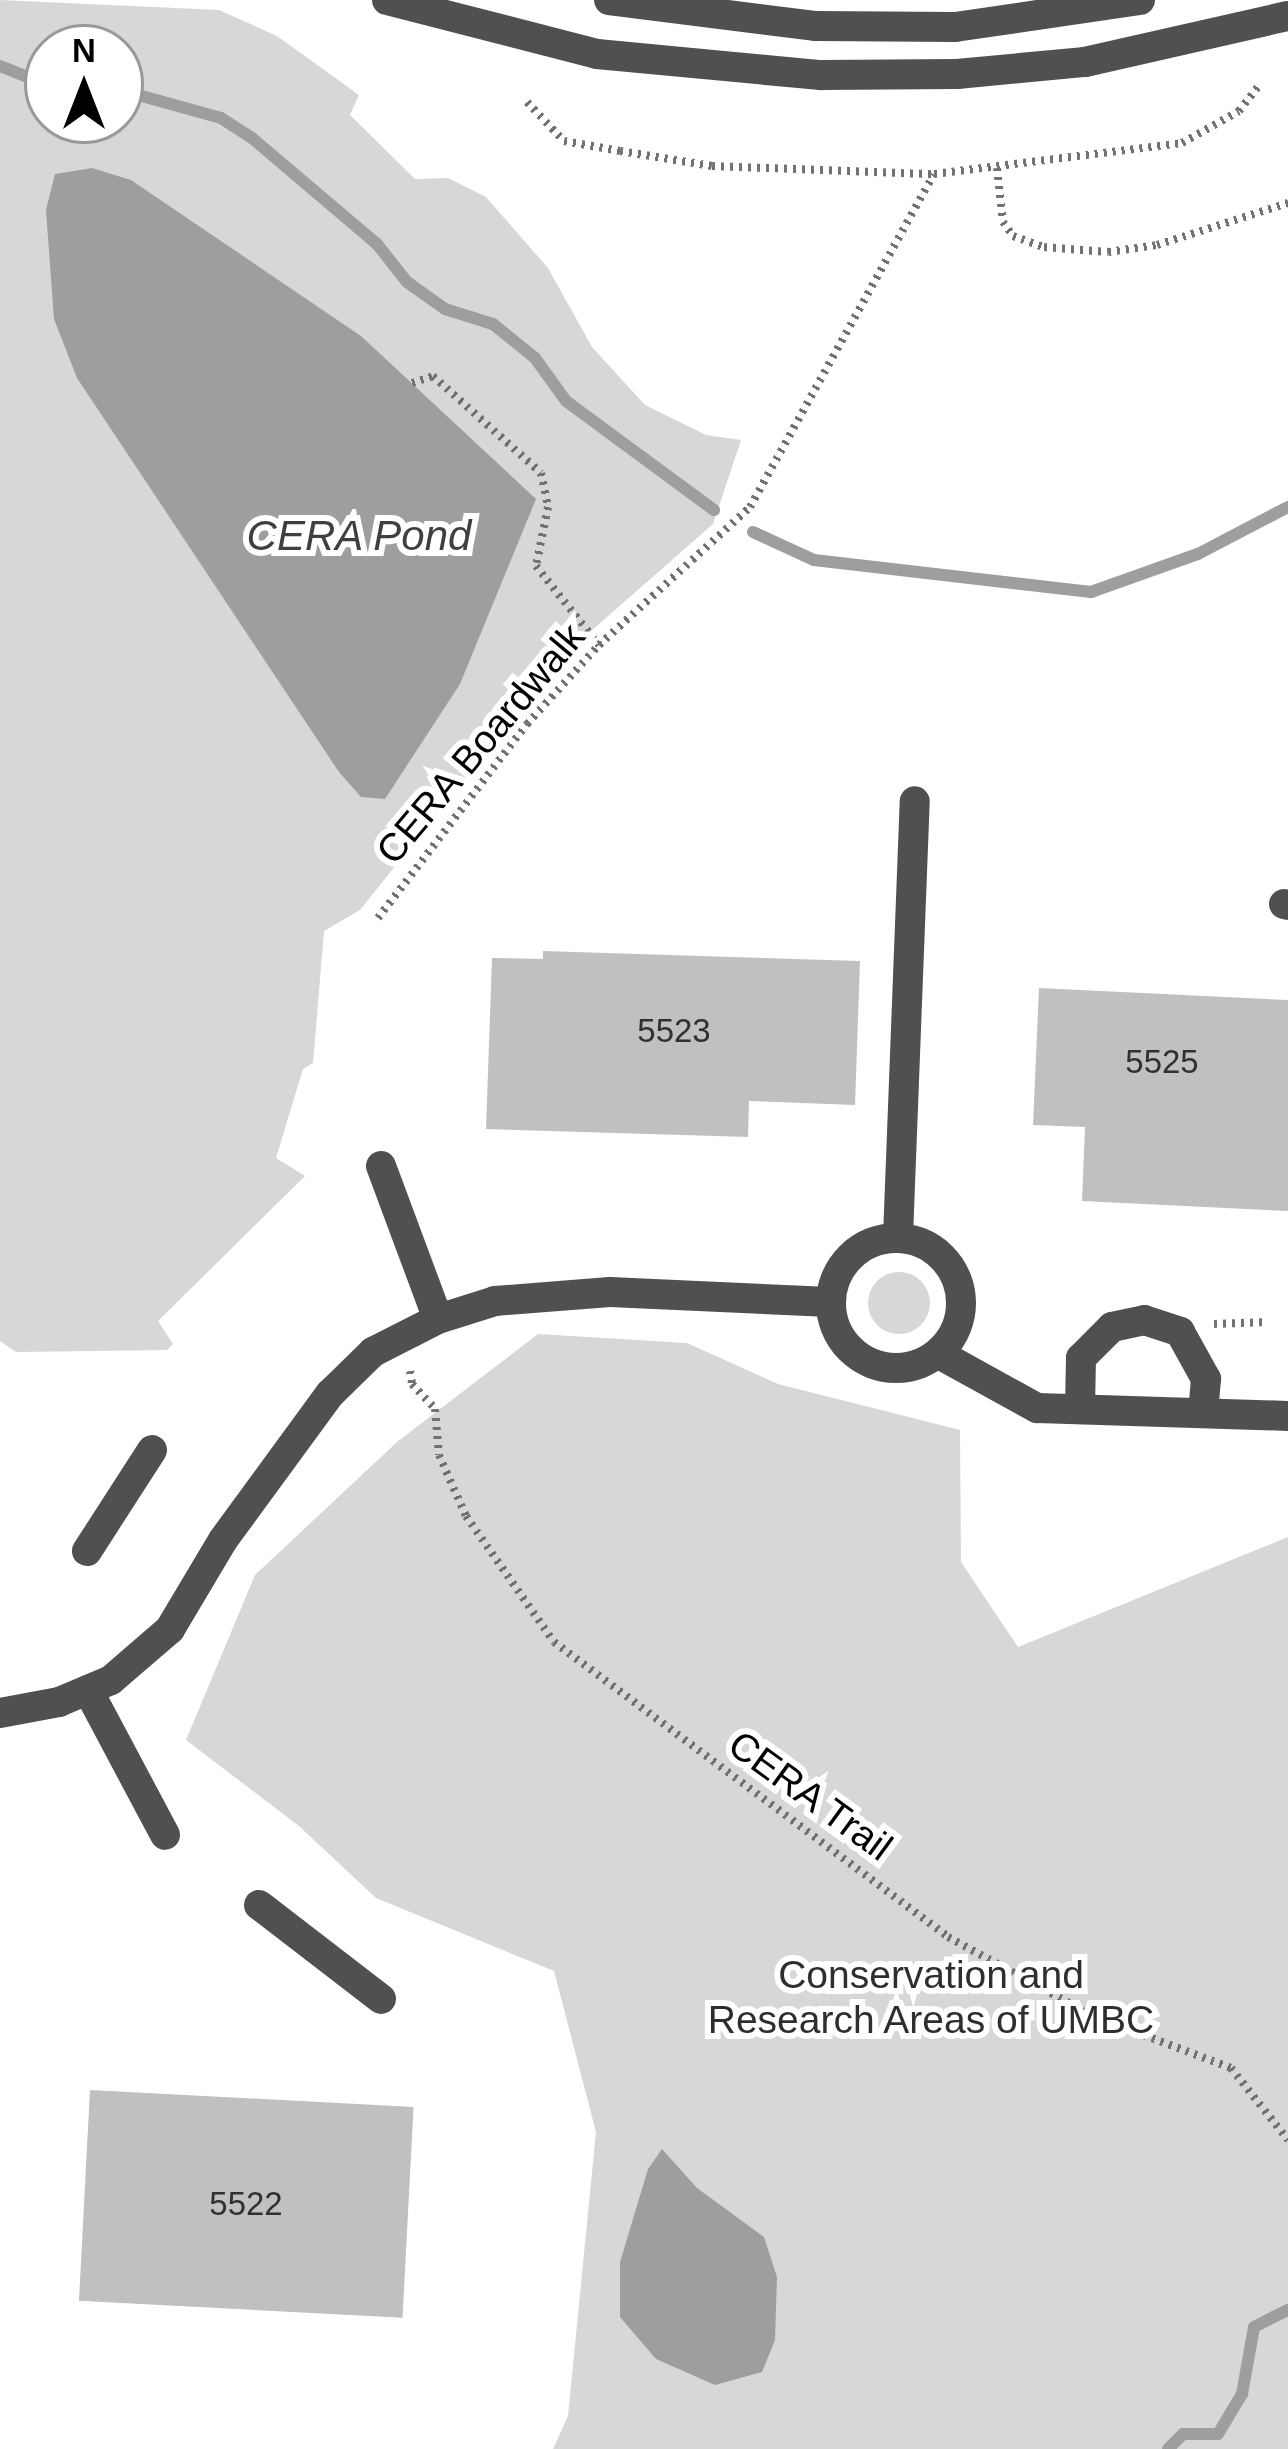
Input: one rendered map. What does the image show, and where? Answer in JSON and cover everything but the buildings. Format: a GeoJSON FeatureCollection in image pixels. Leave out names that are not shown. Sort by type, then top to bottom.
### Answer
{"type":"FeatureCollection","features":[{"type":"Feature","properties":{"kind":"street"},"geometry":{"type":"LineString","coordinates":[[387,0],[597,54],[821,75],[957,74],[1084,62],[1288,16]]}},
{"type":"Feature","properties":{"kind":"street"},"geometry":{"type":"LineString","coordinates":[[609,0],[816,26],[956,27],[1141,0]]}},
{"type":"Feature","properties":{"kind":"street"},"geometry":{"type":"LineString","coordinates":[[898,1237],[915,801]]}},
{"type":"Feature","properties":{"kind":"street"},"geometry":{"type":"LineString","coordinates":[[381,1166],[438,1319]]}},
{"type":"Feature","properties":{"kind":"street"},"geometry":{"type":"LineString","coordinates":[[898,1237],[934,1250],[959,1281],[963,1307],[939,1354],[912,1367],[882,1367],[846,1342],[830,1302],[844,1263],[878,1240],[898,1237]]}},
{"type":"Feature","properties":{"kind":"street"},"geometry":{"type":"LineString","coordinates":[[0,1713],[88,1690],[170,1629],[223,1540],[330,1394],[373,1352],[438,1319],[495,1301],[610,1292],[830,1302]]}},
{"type":"Feature","properties":{"kind":"street"},"geometry":{"type":"LineString","coordinates":[[1080,1409],[1081,1358],[1112,1327],[1144,1320],[1180,1332],[1206,1379],[1203,1413]]}},
{"type":"Feature","properties":{"kind":"street"},"geometry":{"type":"LineString","coordinates":[[939,1354],[1037,1408],[1288,1417]]}},
{"type":"Feature","properties":{"kind":"street"},"geometry":{"type":"LineString","coordinates":[[87,1550],[152,1450]]}},
{"type":"Feature","properties":{"kind":"street"},"geometry":{"type":"LineString","coordinates":[[88,1690],[165,1834]]}},
{"type":"Feature","properties":{"kind":"street"},"geometry":{"type":"LineString","coordinates":[[259,1905],[381,1999]]}},
{"type":"Feature","properties":{"kind":"path"},"geometry":{"type":"LineString","coordinates":[[527,102],[564,140],[620,151],[774,170],[934,174],[1182,143],[1239,111],[1258,85]]}},
{"type":"Feature","properties":{"kind":"path"},"geometry":{"type":"LineString","coordinates":[[997,168],[1003,222],[1013,236],[1044,247],[1157,245],[1288,203]]}},
{"type":"Feature","properties":{"kind":"path","name":"CERA Boardwalk"},"geometry":{"type":"LineString","coordinates":[[378,918],[458,808],[595,642],[750,507],[934,174]]}},
{"type":"Feature","properties":{"kind":"path"},"geometry":{"type":"LineString","coordinates":[[412,382],[433,376],[541,473],[548,507],[536,566],[595,642]]}},
{"type":"Feature","properties":{"kind":"path"},"geometry":{"type":"LineString","coordinates":[[1214,1324],[1268,1322]]}},
{"type":"Feature","properties":{"kind":"path","name":"CERA Trail"},"geometry":{"type":"LineString","coordinates":[[410,1371],[412,1384],[435,1409],[439,1455],[466,1516],[554,1642],[948,1937],[1093,2016],[1231,2068],[1288,2140]]}},
{"type":"Feature","properties":{"kind":"green space"},"geometry":{"type":"Polygon","coordinates":[[[0,0],[219,10],[277,36],[359,95],[350,115],[415,179],[448,178],[486,197],[548,268],[592,347],[645,405],[706,435],[741,440],[713,524],[566,653],[360,910],[324,931],[313,1063],[303,1069],[276,1158],[305,1176],[158,1321],[173,1344],[167,1350],[16,1352],[0,1341],[0,0]]]}},
{"type":"Feature","properties":{"kind":"green space"},"geometry":{"type":"Polygon","coordinates":[[[899,1272],[921,1281],[930,1303],[921,1325],[899,1334],[877,1325],[868,1303],[877,1281],[899,1272]]]}},
{"type":"Feature","properties":{"kind":"green space","name":"Conservation and Research Areas of UMBC"},"geometry":{"type":"Polygon","coordinates":[[[538,1334],[687,1343],[778,1384],[960,1430],[961,1562],[1018,1647],[1288,1537],[1288,2449],[553,2449],[568,2416],[596,2132],[554,1971],[376,1898],[299,1826],[186,1740],[255,1575],[397,1442],[538,1334]]]}},
{"type":"Feature","properties":{"kind":"water","name":"CERA Pond"},"geometry":{"type":"Polygon","coordinates":[[[92,168],[131,180],[361,336],[536,499],[460,684],[385,799],[361,797],[339,772],[77,378],[54,319],[46,210],[55,174],[92,168]]]}},
{"type":"Feature","properties":{"kind":"water"},"geometry":{"type":"Polygon","coordinates":[[[662,2149],[697,2188],[764,2237],[777,2277],[775,2340],[762,2372],[715,2385],[656,2359],[620,2317],[620,2262],[648,2169],[662,2149]]]}},
{"type":"Feature","properties":{"kind":"waterway"},"geometry":{"type":"LineString","coordinates":[[0,66],[24,76]]}},
{"type":"Feature","properties":{"kind":"waterway"},"geometry":{"type":"LineString","coordinates":[[144,97],[221,118],[252,138],[377,244],[407,282],[445,309],[493,324],[535,358],[566,401],[714,510]]}},
{"type":"Feature","properties":{"kind":"waterway"},"geometry":{"type":"LineString","coordinates":[[753,532],[814,560],[1091,592],[1198,554],[1288,507]]}},
{"type":"Feature","properties":{"kind":"waterway"},"geometry":{"type":"LineString","coordinates":[[1168,2449],[1183,2434],[1218,2434],[1242,2394],[1254,2327],[1288,2310]]}}]}
